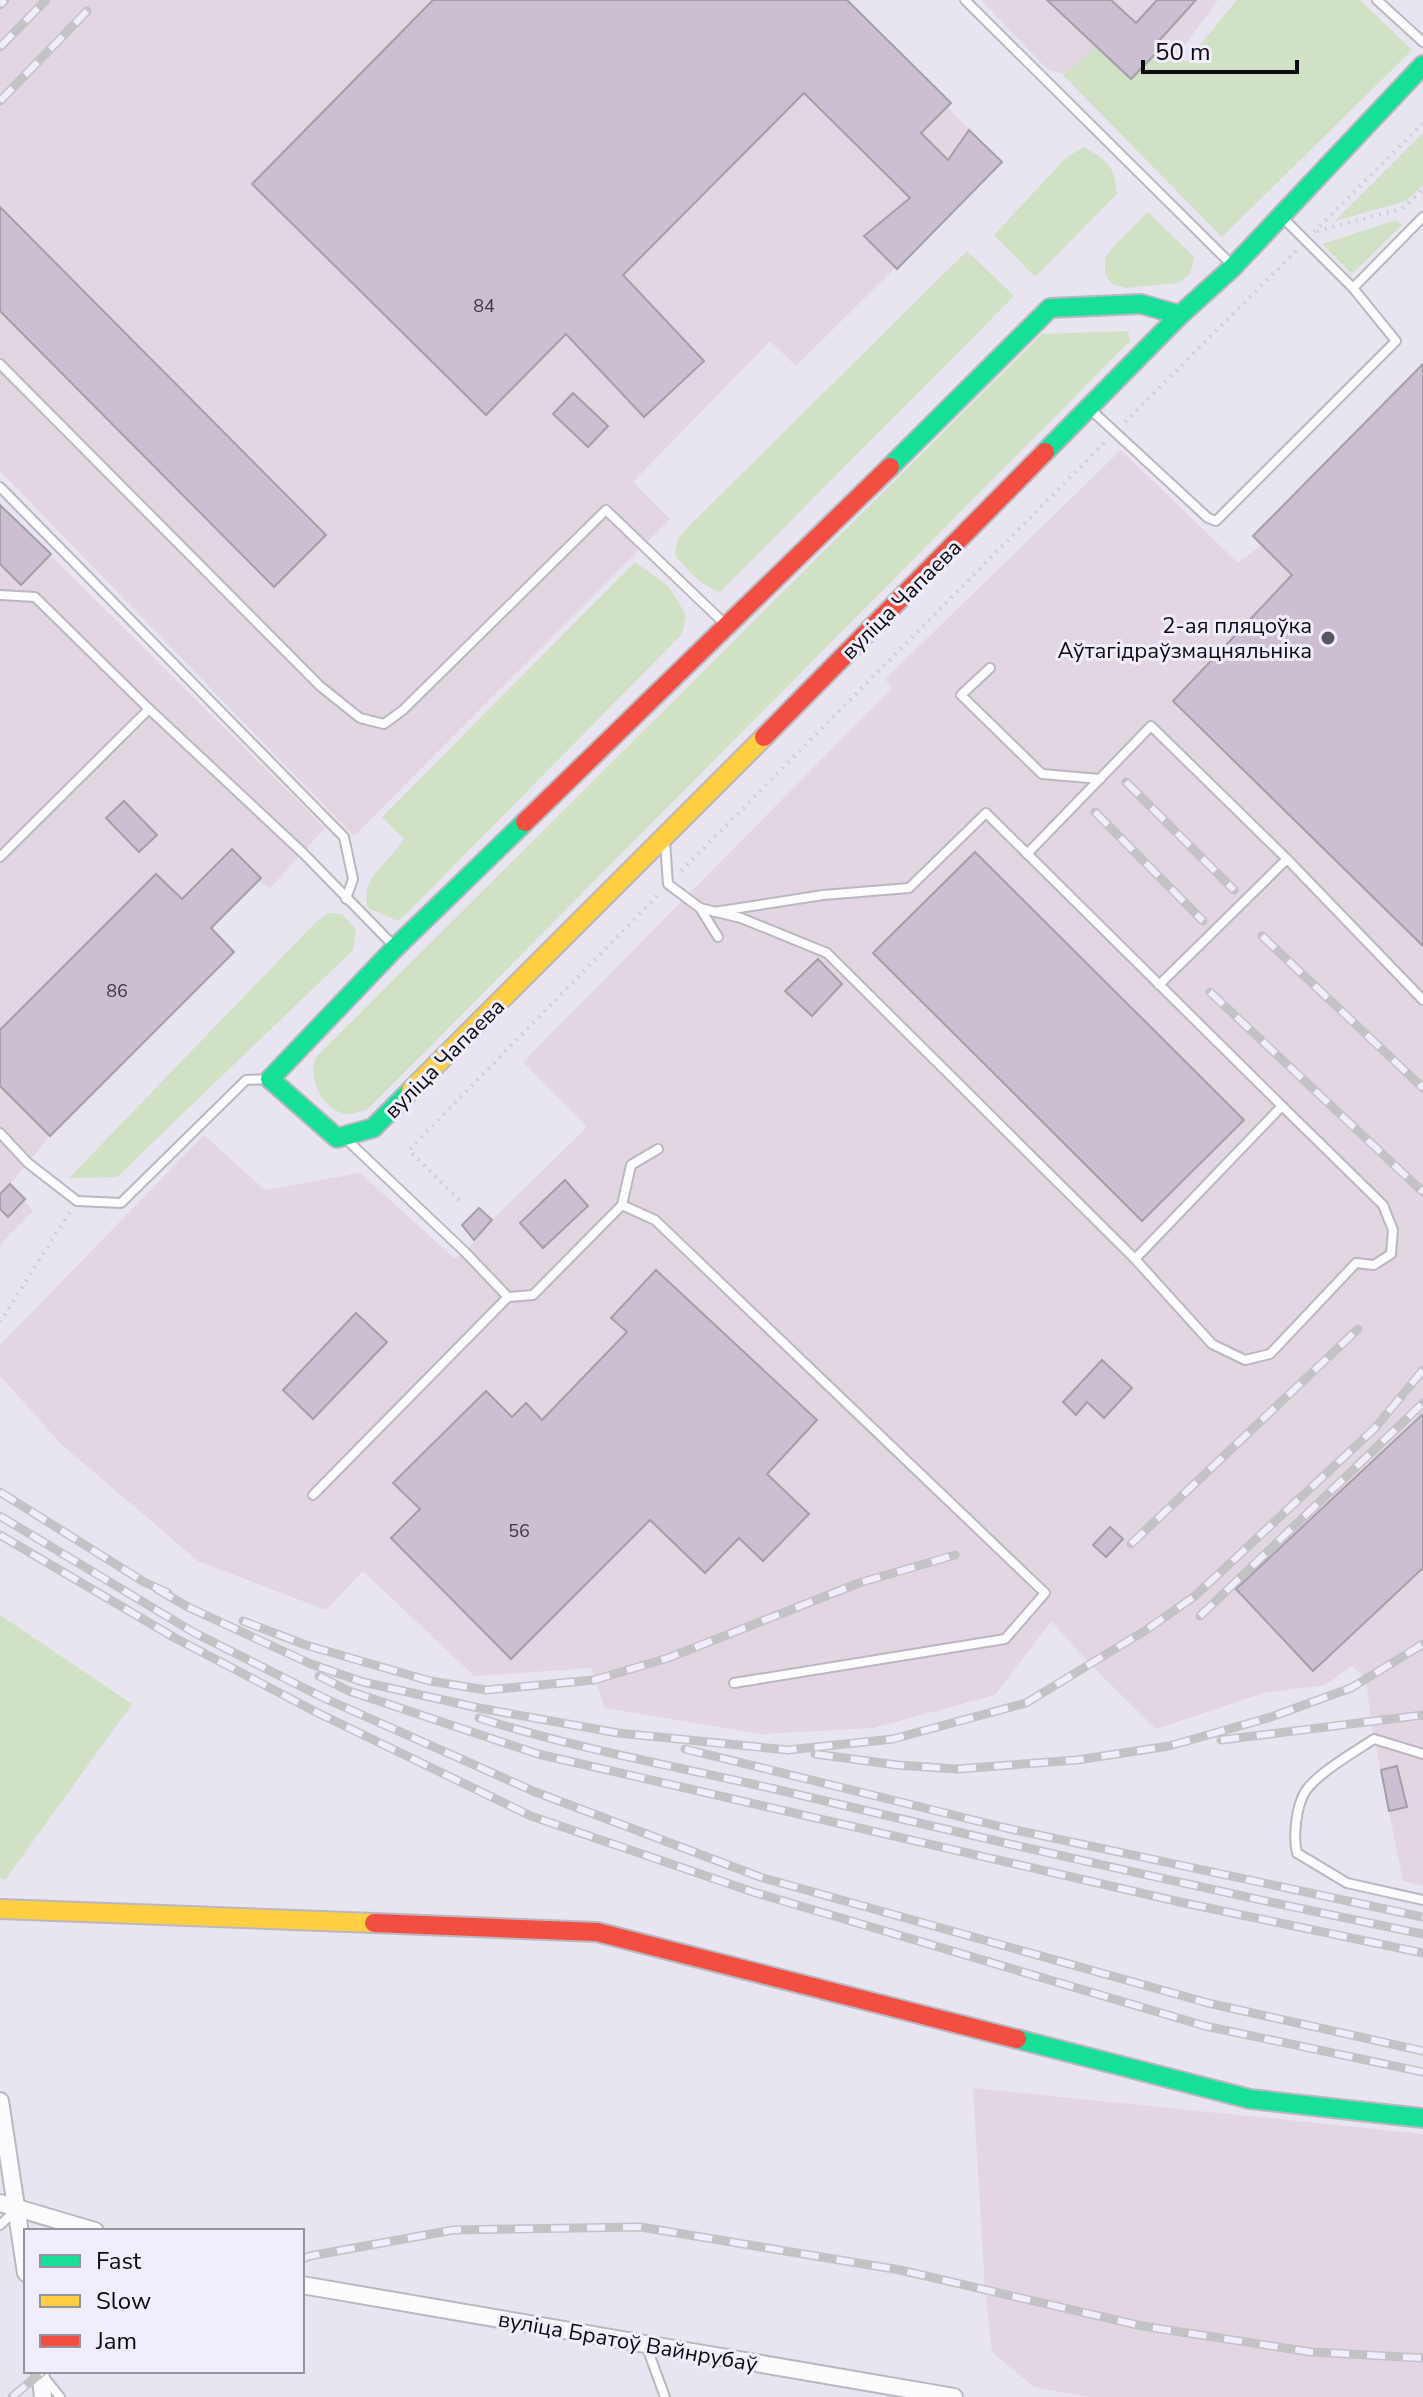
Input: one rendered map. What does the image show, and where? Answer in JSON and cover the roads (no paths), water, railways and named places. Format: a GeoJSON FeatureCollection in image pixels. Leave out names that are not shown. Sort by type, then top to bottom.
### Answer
{"type":"FeatureCollection","features":[{"type":"Feature","properties":{"kind":"street","name":"вуліца Чапаева"},"geometry":{"type":"LineString","coordinates":[[343,1136],[373,1128],[1180,315],[1233,267],[1423,65]]}},
{"type":"Feature","properties":{"kind":"street"},"geometry":{"type":"LineString","coordinates":[[343,1136],[337,1138],[270,1079],[395,948],[728,627],[1050,308],[1141,304],[1180,315]]}},
{"type":"Feature","properties":{"kind":"street"},"geometry":{"type":"LineString","coordinates":[[0,1909],[597,1932],[1250,2099],[1423,2118]]}},
{"type":"Feature","properties":{"kind":"street"},"geometry":{"type":"LineString","coordinates":[[0,2101],[24,2259]]}},
{"type":"Feature","properties":{"kind":"street"},"geometry":{"type":"LineString","coordinates":[[0,2203],[88,2229]]}},
{"type":"Feature","properties":{"kind":"street","name":"вуліца Братоў Вайнрубаў"},"geometry":{"type":"LineString","coordinates":[[304,2285],[954,2397]]}},
{"type":"Feature","properties":{"kind":"street"},"geometry":{"type":"LineString","coordinates":[[40,2373],[43,2397]]}},
{"type":"Feature","properties":{"kind":"lane"},"geometry":{"type":"LineString","coordinates":[[965,0],[1233,267]]}},
{"type":"Feature","properties":{"kind":"lane"},"geometry":{"type":"LineString","coordinates":[[1377,0],[1423,42]]}},
{"type":"Feature","properties":{"kind":"lane"},"geometry":{"type":"LineString","coordinates":[[1090,408],[1208,518],[1216,521],[1396,341],[1353,288],[1281,217]]}},
{"type":"Feature","properties":{"kind":"lane"},"geometry":{"type":"LineString","coordinates":[[1353,288],[1423,217]]}},
{"type":"Feature","properties":{"kind":"lane"},"geometry":{"type":"LineString","coordinates":[[0,364],[320,686],[360,718],[384,724],[403,710],[606,510],[728,627]]}},
{"type":"Feature","properties":{"kind":"lane"},"geometry":{"type":"LineString","coordinates":[[0,487],[344,837],[353,879],[346,899]]}},
{"type":"Feature","properties":{"kind":"lane"},"geometry":{"type":"LineString","coordinates":[[0,595],[35,597],[303,853],[395,948]]}},
{"type":"Feature","properties":{"kind":"lane"},"geometry":{"type":"LineString","coordinates":[[990,668],[961,695],[1042,774],[1100,779]]}},
{"type":"Feature","properties":{"kind":"lane"},"geometry":{"type":"LineString","coordinates":[[0,857],[149,709]]}},
{"type":"Feature","properties":{"kind":"lane"},"geometry":{"type":"LineString","coordinates":[[1027,854],[1151,726],[1287,859],[1423,1000]]}},
{"type":"Feature","properties":{"kind":"lane"},"geometry":{"type":"LineString","coordinates":[[664,838],[668,884],[700,908],[714,912],[741,918],[827,953],[1135,1259],[1212,1344],[1245,1360],[1270,1354],[1356,1263],[1374,1265],[1391,1254],[1393,1230],[1383,1205],[986,813],[909,888],[823,895],[714,912]]}},
{"type":"Feature","properties":{"kind":"lane"},"geometry":{"type":"LineString","coordinates":[[1159,985],[1287,859]]}},
{"type":"Feature","properties":{"kind":"lane"},"geometry":{"type":"LineString","coordinates":[[700,908],[718,937]]}},
{"type":"Feature","properties":{"kind":"lane"},"geometry":{"type":"LineString","coordinates":[[0,1133],[28,1163],[77,1201],[121,1203],[246,1080],[270,1079]]}},
{"type":"Feature","properties":{"kind":"lane"},"geometry":{"type":"LineString","coordinates":[[1135,1259],[1282,1106]]}},
{"type":"Feature","properties":{"kind":"lane"},"geometry":{"type":"LineString","coordinates":[[343,1136],[508,1297]]}},
{"type":"Feature","properties":{"kind":"lane"},"geometry":{"type":"LineString","coordinates":[[313,1495],[508,1297],[533,1295],[622,1205],[631,1165],[658,1149]]}},
{"type":"Feature","properties":{"kind":"lane"},"geometry":{"type":"LineString","coordinates":[[622,1205],[655,1220],[1045,1593],[1005,1639],[734,1683]]}},
{"type":"Feature","properties":{"kind":"lane"},"geometry":{"type":"LineString","coordinates":[[1423,1754],[1374,1739],[1338,1761],[1305,1792],[1293,1837],[1297,1853],[1347,1883],[1423,1900]]}},
{"type":"Feature","properties":{"kind":"lane"},"geometry":{"type":"LineString","coordinates":[[0,2225],[17,2209]]}},
{"type":"Feature","properties":{"kind":"lane"},"geometry":{"type":"LineString","coordinates":[[645,2344],[665,2397]]}},
{"type":"Feature","properties":{"kind":"lane"},"geometry":{"type":"LineString","coordinates":[[41,2373],[60,2397]]}},
{"type":"Feature","properties":{"kind":"railway"},"geometry":{"type":"LineString","coordinates":[[0,5],[5,0]]}},
{"type":"Feature","properties":{"kind":"railway"},"geometry":{"type":"LineString","coordinates":[[0,47],[46,0]]}},
{"type":"Feature","properties":{"kind":"railway"},"geometry":{"type":"LineString","coordinates":[[0,101],[87,11]]}},
{"type":"Feature","properties":{"kind":"railway"},"geometry":{"type":"LineString","coordinates":[[1126,782],[1234,890]]}},
{"type":"Feature","properties":{"kind":"railway"},"geometry":{"type":"LineString","coordinates":[[1095,812],[1203,921]]}},
{"type":"Feature","properties":{"kind":"railway"},"geometry":{"type":"LineString","coordinates":[[1262,936],[1423,1088]]}},
{"type":"Feature","properties":{"kind":"railway"},"geometry":{"type":"LineString","coordinates":[[1210,992],[1423,1192]]}},
{"type":"Feature","properties":{"kind":"railway"},"geometry":{"type":"LineString","coordinates":[[1131,1544],[1358,1329]]}},
{"type":"Feature","properties":{"kind":"railway"},"geometry":{"type":"LineString","coordinates":[[157,1589],[188,1607],[311,1664],[363,1682],[479,1708],[618,1733],[788,1750],[893,1739],[1026,1703],[1146,1630],[1195,1596],[1374,1429],[1423,1370]]}},
{"type":"Feature","properties":{"kind":"railway"},"geometry":{"type":"LineString","coordinates":[[1200,1616],[1423,1403]]}},
{"type":"Feature","properties":{"kind":"railway"},"geometry":{"type":"LineString","coordinates":[[0,1492],[144,1582],[168,1593]]}},
{"type":"Feature","properties":{"kind":"railway"},"geometry":{"type":"LineString","coordinates":[[0,1516],[193,1632],[324,1698],[533,1791],[760,1877],[1208,2003],[1423,2051]]}},
{"type":"Feature","properties":{"kind":"railway"},"geometry":{"type":"LineString","coordinates":[[0,1535],[175,1638],[316,1712],[531,1816],[753,1892],[1205,2026],[1423,2072]]}},
{"type":"Feature","properties":{"kind":"railway"},"geometry":{"type":"LineString","coordinates":[[243,1621],[306,1645],[430,1681],[486,1690],[594,1680],[668,1658],[859,1583],[955,1555]]}},
{"type":"Feature","properties":{"kind":"railway"},"geometry":{"type":"LineString","coordinates":[[815,1754],[957,1769],[1077,1760],[1169,1746],[1271,1717],[1351,1688],[1423,1644]]}},
{"type":"Feature","properties":{"kind":"railway"},"geometry":{"type":"LineString","coordinates":[[319,1676],[349,1691],[538,1754],[1180,1902],[1423,1953]]}},
{"type":"Feature","properties":{"kind":"railway"},"geometry":{"type":"LineString","coordinates":[[1221,1740],[1423,1715]]}},
{"type":"Feature","properties":{"kind":"railway"},"geometry":{"type":"LineString","coordinates":[[479,1718],[628,1757],[1101,1865],[1423,1934]]}},
{"type":"Feature","properties":{"kind":"railway"},"geometry":{"type":"LineString","coordinates":[[685,1749],[1006,1828],[1423,1917]]}},
{"type":"Feature","properties":{"kind":"railway"},"geometry":{"type":"LineString","coordinates":[[304,2258],[453,2230],[641,2227],[900,2270],[1142,2326],[1311,2352],[1423,2358]]}},
{"type":"Feature","properties":{"kind":"railway"},"geometry":{"type":"LineString","coordinates":[[12,2397],[41,2373]]}},
{"type":"Feature","properties":{"kind":"place","name":"2-ая пляцоўка Аўтагідраўзмацняльніка"},"geometry":{"type":"Point","coordinates":[1328,638]}}]}
